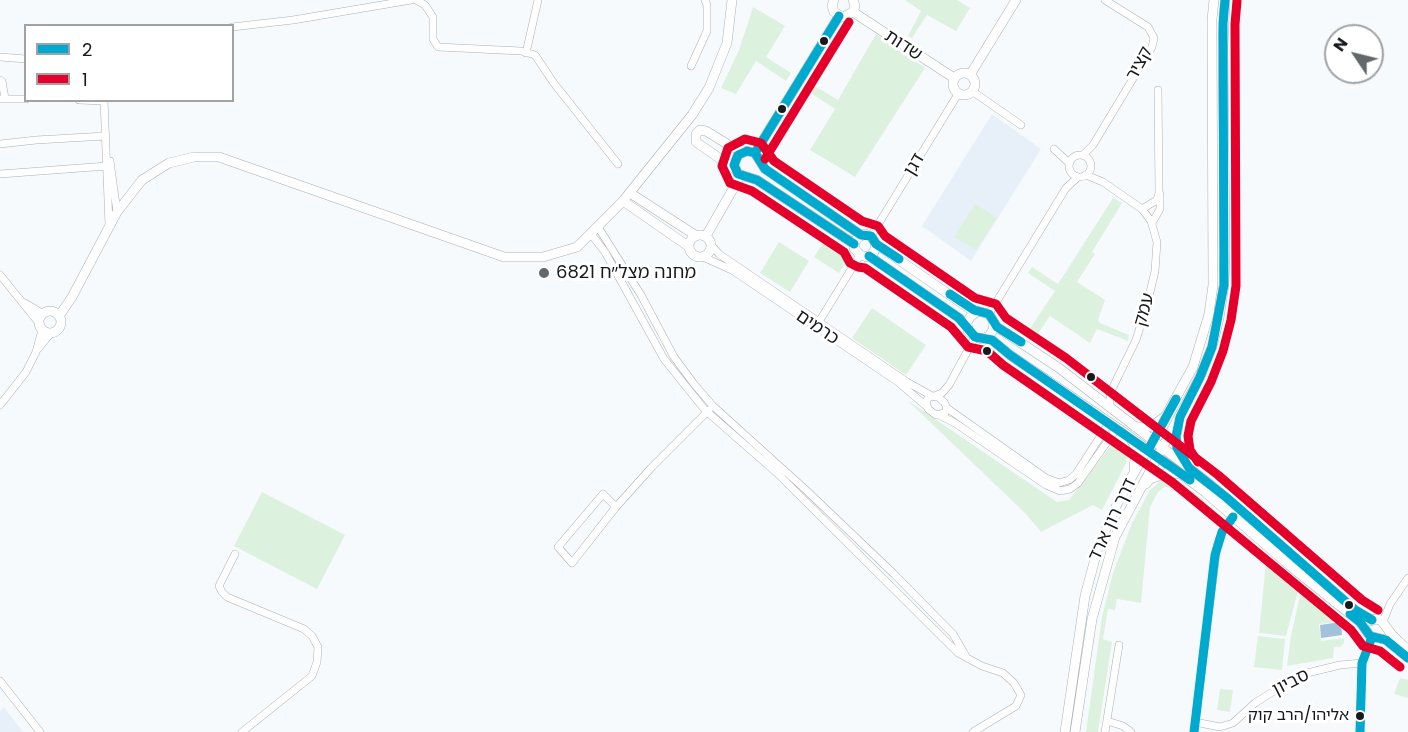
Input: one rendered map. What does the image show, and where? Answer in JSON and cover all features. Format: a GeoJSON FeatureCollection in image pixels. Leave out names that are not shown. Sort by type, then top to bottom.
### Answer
{"type":"FeatureCollection","features":[{"type":"Feature","properties":{"kind":"street"},"geometry":{"type":"LineString","coordinates":[[234,27],[293,21],[411,0]]}},
{"type":"Feature","properties":{"kind":"street"},"geometry":{"type":"LineString","coordinates":[[416,0],[425,5],[432,17],[433,39],[438,47],[535,55],[553,82],[618,164]]}},
{"type":"Feature","properties":{"kind":"street"},"geometry":{"type":"LineString","coordinates":[[526,53],[538,0]]}},
{"type":"Feature","properties":{"kind":"street"},"geometry":{"type":"LineString","coordinates":[[691,66],[707,30],[705,0]]}},
{"type":"Feature","properties":{"kind":"street"},"geometry":{"type":"LineString","coordinates":[[44,329],[59,327],[56,314],[80,281],[117,212],[142,180],[169,163],[194,157],[219,157],[504,257],[543,257],[577,247],[626,197],[692,115],[709,88],[727,43],[732,0]]}},
{"type":"Feature","properties":{"kind":"street"},"geometry":{"type":"LineString","coordinates":[[834,0],[833,9],[839,16],[847,17],[853,12],[855,6],[853,0]]}},
{"type":"Feature","properties":{"kind":"street"},"geometry":{"type":"LineString","coordinates":[[970,75],[1016,0]]}},
{"type":"Feature","properties":{"kind":"street","name":"קציר"},"geometry":{"type":"LineString","coordinates":[[1086,157],[1152,47],[1154,38],[1148,27],[1105,0]]}},
{"type":"Feature","properties":{"kind":"street","name":"דרך רון ארד"},"geometry":{"type":"LineString","coordinates":[[1065,732],[1090,570],[1108,521],[1193,367],[1209,314],[1213,285],[1212,20],[1214,0]]}},
{"type":"Feature","properties":{"kind":"street","name":"דרך רון ארד"},"geometry":{"type":"LineString","coordinates":[[1075,732],[1092,619],[1115,537],[1180,417],[1212,347],[1224,285],[1223,36],[1226,0]]}},
{"type":"Feature","properties":{"kind":"street","name":"שדות"},"geometry":{"type":"LineString","coordinates":[[853,12],[954,78]]}},
{"type":"Feature","properties":{"kind":"street"},"geometry":{"type":"LineString","coordinates":[[755,153],[839,16]]}},
{"type":"Feature","properties":{"kind":"street"},"geometry":{"type":"LineString","coordinates":[[0,57],[24,59]]}},
{"type":"Feature","properties":{"kind":"street"},"geometry":{"type":"LineString","coordinates":[[961,73],[970,75],[975,82],[972,91],[966,95],[958,94],[953,87],[954,78],[961,73]]}},
{"type":"Feature","properties":{"kind":"street"},"geometry":{"type":"LineString","coordinates":[[0,80],[2,81],[2,98],[24,99]]}},
{"type":"Feature","properties":{"kind":"street","name":"עמק"},"geometry":{"type":"LineString","coordinates":[[1152,223],[1160,209],[1161,196],[1158,90]]}},
{"type":"Feature","properties":{"kind":"street"},"geometry":{"type":"LineString","coordinates":[[972,91],[1022,125]]}},
{"type":"Feature","properties":{"kind":"street","name":"דגן"},"geometry":{"type":"LineString","coordinates":[[874,240],[958,94]]}},
{"type":"Feature","properties":{"kind":"street"},"geometry":{"type":"LineString","coordinates":[[104,102],[109,227]]}},
{"type":"Feature","properties":{"kind":"street"},"geometry":{"type":"LineString","coordinates":[[755,153],[744,152],[732,147],[706,131],[700,130],[696,134],[696,142],[704,149],[854,244]]}},
{"type":"Feature","properties":{"kind":"street"},"geometry":{"type":"LineString","coordinates":[[0,144],[106,136]]}},
{"type":"Feature","properties":{"kind":"street"},"geometry":{"type":"LineString","coordinates":[[107,150],[117,212]]}},
{"type":"Feature","properties":{"kind":"street"},"geometry":{"type":"LineString","coordinates":[[1057,150],[1074,156],[1086,157],[1089,172],[1074,174],[1069,163],[1057,150]]}},
{"type":"Feature","properties":{"kind":"street"},"geometry":{"type":"LineString","coordinates":[[626,197],[688,246],[692,255],[703,257],[710,252],[709,241],[742,174],[736,158],[744,152]]}},
{"type":"Feature","properties":{"kind":"street"},"geometry":{"type":"LineString","coordinates":[[755,153],[765,169],[861,235],[874,240],[977,312],[989,314]]}},
{"type":"Feature","properties":{"kind":"street"},"geometry":{"type":"LineString","coordinates":[[1069,163],[1074,156]]}},
{"type":"Feature","properties":{"kind":"street"},"geometry":{"type":"LineString","coordinates":[[742,174],[757,173],[760,163]]}},
{"type":"Feature","properties":{"kind":"street"},"geometry":{"type":"LineString","coordinates":[[0,174],[107,166]]}},
{"type":"Feature","properties":{"kind":"street","name":"עמק"},"geometry":{"type":"LineString","coordinates":[[1089,172],[1142,209],[1152,223],[1157,242],[1157,255],[1147,305],[1136,340],[1111,391],[1109,407]]}},
{"type":"Feature","properties":{"kind":"street"},"geometry":{"type":"LineString","coordinates":[[989,314],[1074,174]]}},
{"type":"Feature","properties":{"kind":"street"},"geometry":{"type":"LineString","coordinates":[[1142,209],[1157,200],[1159,186]]}},
{"type":"Feature","properties":{"kind":"street"},"geometry":{"type":"LineString","coordinates":[[626,197],[695,236],[709,241]]}},
{"type":"Feature","properties":{"kind":"street"},"geometry":{"type":"LineString","coordinates":[[595,231],[664,359],[710,409],[958,653],[1003,673],[1014,683],[1021,694],[1016,706],[973,732]]}},
{"type":"Feature","properties":{"kind":"street"},"geometry":{"type":"LineString","coordinates":[[861,235],[854,244],[855,251],[958,318],[975,337],[992,340],[1010,355],[1130,438],[1136,449],[1134,474]]}},
{"type":"Feature","properties":{"kind":"street"},"geometry":{"type":"LineString","coordinates":[[688,246],[690,240],[695,236]]}},
{"type":"Feature","properties":{"kind":"street"},"geometry":{"type":"LineString","coordinates":[[817,324],[865,256],[876,250],[874,240]]}},
{"type":"Feature","properties":{"kind":"street","name":"כרמים"},"geometry":{"type":"LineString","coordinates":[[709,241],[719,254],[898,382],[926,406]]}},
{"type":"Feature","properties":{"kind":"street","name":"כרמים"},"geometry":{"type":"LineString","coordinates":[[703,257],[732,270],[907,382],[933,396]]}},
{"type":"Feature","properties":{"kind":"street"},"geometry":{"type":"LineString","coordinates":[[0,275],[44,329]]}},
{"type":"Feature","properties":{"kind":"street"},"geometry":{"type":"LineString","coordinates":[[23,302],[43,314],[56,314]]}},
{"type":"Feature","properties":{"kind":"street"},"geometry":{"type":"LineString","coordinates":[[967,326],[971,316],[977,312]]}},
{"type":"Feature","properties":{"kind":"street"},"geometry":{"type":"LineString","coordinates":[[0,405],[26,372],[36,352],[44,329],[43,314]]}},
{"type":"Feature","properties":{"kind":"street"},"geometry":{"type":"LineString","coordinates":[[989,314],[994,323],[1135,427],[1150,446]]}},
{"type":"Feature","properties":{"kind":"street"},"geometry":{"type":"LineString","coordinates":[[986,338],[991,333],[994,323]]}},
{"type":"Feature","properties":{"kind":"street"},"geometry":{"type":"LineString","coordinates":[[975,337],[944,391],[927,399],[926,406],[931,412],[955,423],[1046,485],[1060,491],[1070,489],[1078,483],[1117,428]]}},
{"type":"Feature","properties":{"kind":"street"},"geometry":{"type":"LineString","coordinates":[[939,415],[945,413],[951,381]]}},
{"type":"Feature","properties":{"kind":"street"},"geometry":{"type":"LineString","coordinates":[[1095,396],[1111,391]]}},
{"type":"Feature","properties":{"kind":"street"},"geometry":{"type":"LineString","coordinates":[[933,396],[942,400],[947,407],[1046,478],[1059,483],[1069,480],[1076,474],[1117,428]]}},
{"type":"Feature","properties":{"kind":"street"},"geometry":{"type":"LineString","coordinates":[[616,507],[603,494],[558,547],[572,563],[616,507],[710,409]]}},
{"type":"Feature","properties":{"kind":"street"},"geometry":{"type":"LineString","coordinates":[[1135,427],[1150,426],[1167,414]]}},
{"type":"Feature","properties":{"kind":"street"},"geometry":{"type":"LineString","coordinates":[[1180,417],[1176,443],[1188,468]]}},
{"type":"Feature","properties":{"kind":"street"},"geometry":{"type":"LineString","coordinates":[[1117,428],[1160,453],[1354,610],[1379,621],[1408,650]]}},
{"type":"Feature","properties":{"kind":"street"},"geometry":{"type":"LineString","coordinates":[[1160,453],[1188,468],[1288,565],[1372,634],[1386,640],[1408,658]]}},
{"type":"Feature","properties":{"kind":"street"},"geometry":{"type":"LineString","coordinates":[[1140,490],[1150,479],[1167,473],[1177,473],[1193,482]]}},
{"type":"Feature","properties":{"kind":"street"},"geometry":{"type":"LineString","coordinates":[[1194,732],[1215,555],[1222,532],[1237,514]]}},
{"type":"Feature","properties":{"kind":"street"},"geometry":{"type":"LineString","coordinates":[[235,554],[219,586],[222,592],[227,597],[304,629],[312,636],[318,648],[317,662],[312,676],[242,732]]}},
{"type":"Feature","properties":{"kind":"street"},"geometry":{"type":"LineString","coordinates":[[1360,732],[1362,663],[1372,634],[1368,623],[1379,621],[1408,578]]}},
{"type":"Feature","properties":{"kind":"street"},"geometry":{"type":"LineString","coordinates":[[1372,634],[1384,633],[1379,621]]}},
{"type":"Feature","properties":{"kind":"street"},"geometry":{"type":"LineString","coordinates":[[1105,732],[1119,645]]}},
{"type":"Feature","properties":{"kind":"street","name":"סביון"},"geometry":{"type":"LineString","coordinates":[[1195,722],[1220,726],[1233,723],[1255,703],[1299,675],[1334,666],[1362,663]]}},
{"type":"Feature","properties":{"kind":"street"},"geometry":{"type":"LineString","coordinates":[[0,681],[40,732]]}},
{"type":"Feature","properties":{"kind":"street"},"geometry":{"type":"LineString","coordinates":[[0,695],[7,689]]}},
{"type":"Feature","properties":{"kind":"street"},"geometry":{"type":"LineString","coordinates":[[1107,722],[1123,726],[1131,732]]}},
{"type":"Feature","properties":{"kind":"shaded area"},"geometry":{"type":"Polygon","coordinates":[[[992,114],[1041,149],[971,261],[922,226],[992,114]]]}},
{"type":"Feature","properties":{"kind":"shaded area"},"geometry":{"type":"Polygon","coordinates":[[[4,707],[23,732],[0,732],[0,711],[4,707]]]}},
{"type":"Feature","properties":{"kind":"green space"},"geometry":{"type":"Polygon","coordinates":[[[905,0],[957,0],[970,8],[956,31],[927,15],[912,38],[908,36],[921,11],[905,0]]]}},
{"type":"Feature","properties":{"kind":"green space"},"geometry":{"type":"Polygon","coordinates":[[[753,7],[785,26],[766,57],[791,73],[786,81],[756,61],[736,94],[721,88],[739,50],[753,7]]]}},
{"type":"Feature","properties":{"kind":"green space"},"geometry":{"type":"Polygon","coordinates":[[[876,34],[925,68],[855,177],[810,150],[835,109],[805,89],[808,82],[838,100],[876,34]]]}},
{"type":"Feature","properties":{"kind":"green space"},"geometry":{"type":"Polygon","coordinates":[[[1113,198],[1122,203],[1092,252],[1095,254],[1077,282],[1105,300],[1098,320],[1100,323],[1129,335],[1128,341],[1097,329],[1090,343],[1050,316],[1033,341],[1025,336],[1055,291],[1028,273],[1032,267],[1058,284],[1113,198]]]}},
{"type":"Feature","properties":{"kind":"green space"},"geometry":{"type":"Polygon","coordinates":[[[975,204],[997,218],[976,250],[954,237],[975,204]]]}},
{"type":"Feature","properties":{"kind":"green space"},"geometry":{"type":"Polygon","coordinates":[[[826,238],[843,249],[848,256],[839,273],[814,257],[826,238]]]}},
{"type":"Feature","properties":{"kind":"green space"},"geometry":{"type":"Polygon","coordinates":[[[779,242],[809,261],[790,292],[760,273],[779,242]]]}},
{"type":"Feature","properties":{"kind":"green space"},"geometry":{"type":"Polygon","coordinates":[[[872,308],[926,345],[906,375],[852,338],[872,308]]]}},
{"type":"Feature","properties":{"kind":"green space"},"geometry":{"type":"Polygon","coordinates":[[[907,400],[1057,502],[1069,500],[1116,441],[1125,448],[1126,463],[1102,510],[1093,505],[1041,532],[1025,513],[907,400]]]}},
{"type":"Feature","properties":{"kind":"green space"},"geometry":{"type":"Polygon","coordinates":[[[1163,479],[1179,481],[1196,494],[1219,515],[1219,525],[1172,488],[1164,487],[1158,492],[1150,507],[1141,603],[1117,599],[1115,610],[1108,609],[1103,639],[1112,642],[1098,732],[1086,732],[1102,617],[1113,573],[1132,523],[1150,490],[1163,479]]]}},
{"type":"Feature","properties":{"kind":"green space"},"geometry":{"type":"Polygon","coordinates":[[[262,492],[345,535],[317,589],[234,546],[262,492]]]}},
{"type":"Feature","properties":{"kind":"green space"},"geometry":{"type":"Polygon","coordinates":[[[1266,562],[1299,587],[1286,636],[1259,633],[1266,562]]]}},
{"type":"Feature","properties":{"kind":"green space"},"geometry":{"type":"Polygon","coordinates":[[[1302,587],[1347,621],[1319,624],[1321,641],[1344,638],[1344,643],[1340,647],[1334,647],[1333,658],[1287,666],[1291,636],[1302,587]]]}},
{"type":"Feature","properties":{"kind":"green space"},"geometry":{"type":"Polygon","coordinates":[[[1258,636],[1285,639],[1282,670],[1254,667],[1258,636]]]}},
{"type":"Feature","properties":{"kind":"green space"},"geometry":{"type":"Polygon","coordinates":[[[1400,678],[1408,680],[1408,698],[1394,694],[1400,678]]]}},
{"type":"Feature","properties":{"kind":"green space"},"geometry":{"type":"Polygon","coordinates":[[[1220,689],[1233,690],[1230,712],[1217,710],[1220,689]]]}},
{"type":"Feature","properties":{"kind":"water"},"geometry":{"type":"Polygon","coordinates":[[[1341,622],[1342,635],[1321,638],[1320,625],[1341,622]]]}},
{"type":"Feature","properties":{"kind":"transit line","name":"2"},"geometry":{"type":"LineString","coordinates":[[1225,0],[1223,24],[1224,285],[1212,347],[1180,417],[1176,436],[1177,448],[1189,468],[1227,498],[1355,610],[1372,620]]}},
{"type":"Feature","properties":{"kind":"transit line","name":"1"},"geometry":{"type":"LineString","coordinates":[[1198,462],[1190,450],[1188,436],[1191,421],[1211,382],[1223,351],[1236,286],[1235,24],[1237,1]]}},
{"type":"Feature","properties":{"kind":"transit line","name":"2"},"geometry":{"type":"LineString","coordinates":[[755,153],[839,16]]}},
{"type":"Feature","properties":{"kind":"transit line","name":"1"},"geometry":{"type":"LineString","coordinates":[[765,159],[849,22]]}},
{"type":"Feature","properties":{"kind":"transit line","name":"1"},"geometry":{"type":"LineString","coordinates":[[1378,610],[1362,600],[1218,475],[1066,358],[1006,318],[996,304],[975,298],[885,236],[878,226],[862,221],[774,161],[761,143],[745,139],[728,148],[722,166],[730,183],[752,191],[844,252],[850,263],[865,268],[951,327],[968,347],[987,351],[1003,365],[1172,482],[1351,630],[1363,646],[1380,651],[1400,667]]}},
{"type":"Feature","properties":{"kind":"transit line","name":"2"},"geometry":{"type":"LineString","coordinates":[[854,244],[757,180],[738,174],[734,165],[738,155],[747,151],[755,153],[765,169],[861,235]]}},
{"type":"Feature","properties":{"kind":"transit line","name":"2"},"geometry":{"type":"LineString","coordinates":[[861,235],[871,236],[876,244],[899,259]]}},
{"type":"Feature","properties":{"kind":"transit line","name":"2"},"geometry":{"type":"LineString","coordinates":[[869,256],[959,318],[975,337],[992,340],[1010,355],[1190,480]]}},
{"type":"Feature","properties":{"kind":"transit line","name":"2"},"geometry":{"type":"LineString","coordinates":[[950,294],[974,310],[989,314],[997,327],[1021,342]]}},
{"type":"Feature","properties":{"kind":"transit line","name":"2"},"geometry":{"type":"LineString","coordinates":[[1148,450],[1176,399]]}},
{"type":"Feature","properties":{"kind":"transit line","name":"2"},"geometry":{"type":"LineString","coordinates":[[1194,732],[1215,555],[1222,532],[1233,517]]}},
{"type":"Feature","properties":{"kind":"transit line","name":"2"},"geometry":{"type":"LineString","coordinates":[[1350,614],[1360,622],[1370,636],[1386,640],[1408,658]]}},
{"type":"Feature","properties":{"kind":"transit line","name":"2"},"geometry":{"type":"LineString","coordinates":[[1360,732],[1362,663],[1372,637]]}},
{"type":"Feature","properties":{"kind":"place","name":"מחנה מצל״ח 6821"},"geometry":{"type":"Point","coordinates":[544,273]}},
{"type":"Feature","properties":{"kind":"place","name":"אליהו/הרב קוק"},"geometry":{"type":"Point","coordinates":[1360,716]}}]}
